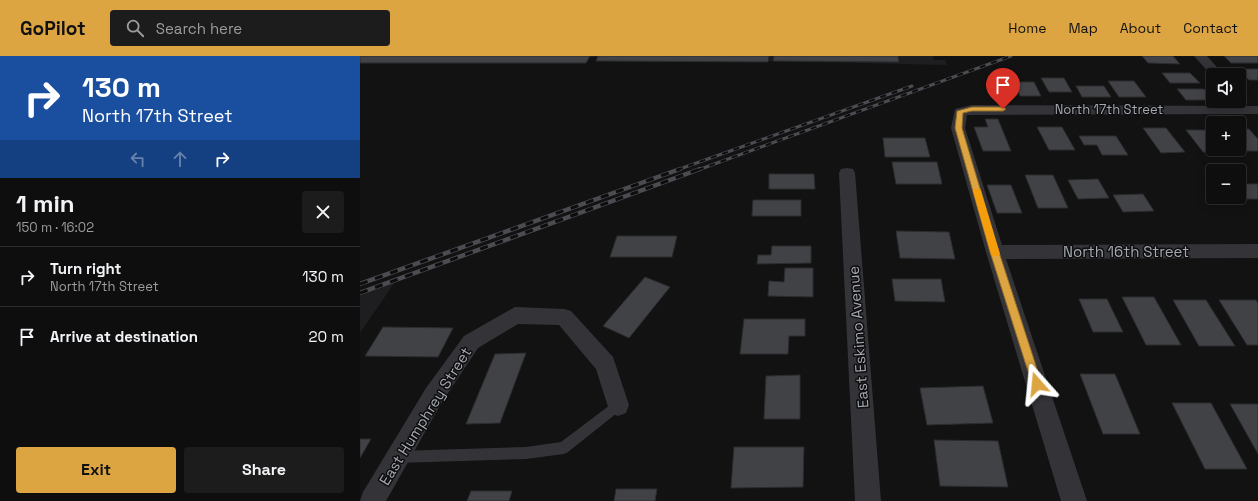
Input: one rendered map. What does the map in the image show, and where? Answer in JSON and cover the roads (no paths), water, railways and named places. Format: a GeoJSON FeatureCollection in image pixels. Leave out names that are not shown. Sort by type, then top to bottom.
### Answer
{"type":"FeatureCollection","features":[{"type":"Feature","properties":{"kind":"street"},"geometry":{"type":"LineString","coordinates":[[1200,56],[1211,68]]}},
{"type":"Feature","properties":{"kind":"street"},"geometry":{"type":"LineString","coordinates":[[1246,103],[1255,110]]}},
{"type":"Feature","properties":{"kind":"street","name":"North 17th Street"},"geometry":{"type":"LineString","coordinates":[[995,252],[958,128],[960,112],[972,109],[1255,110]]}},
{"type":"Feature","properties":{"kind":"street","name":"East Eskimo Avenue"},"geometry":{"type":"LineString","coordinates":[[847,173],[868,501]]}},
{"type":"Feature","properties":{"kind":"street","name":"North 16th Street"},"geometry":{"type":"LineString","coordinates":[[995,252],[1258,251]]}},
{"type":"Feature","properties":{"kind":"street"},"geometry":{"type":"LineString","coordinates":[[995,252],[1074,501]]}},
{"type":"Feature","properties":{"kind":"street","name":"East Humphrey Street"},"geometry":{"type":"LineString","coordinates":[[372,501],[434,395],[471,342],[516,315],[564,317],[604,364],[618,405]]}},
{"type":"Feature","properties":{"kind":"lane"},"geometry":{"type":"LineString","coordinates":[[398,457],[526,453],[564,448],[618,405]]}},
{"type":"Feature","properties":{"kind":"railway"},"geometry":{"type":"LineString","coordinates":[[698,170],[1011,56]]}},
{"type":"Feature","properties":{"kind":"railway"},"geometry":{"type":"LineString","coordinates":[[677,170],[912,86]]}},
{"type":"Feature","properties":{"kind":"railway"},"geometry":{"type":"LineString","coordinates":[[360,284],[680,169]]}},
{"type":"Feature","properties":{"kind":"railway"},"geometry":{"type":"LineString","coordinates":[[360,293],[700,169]]}}]}
